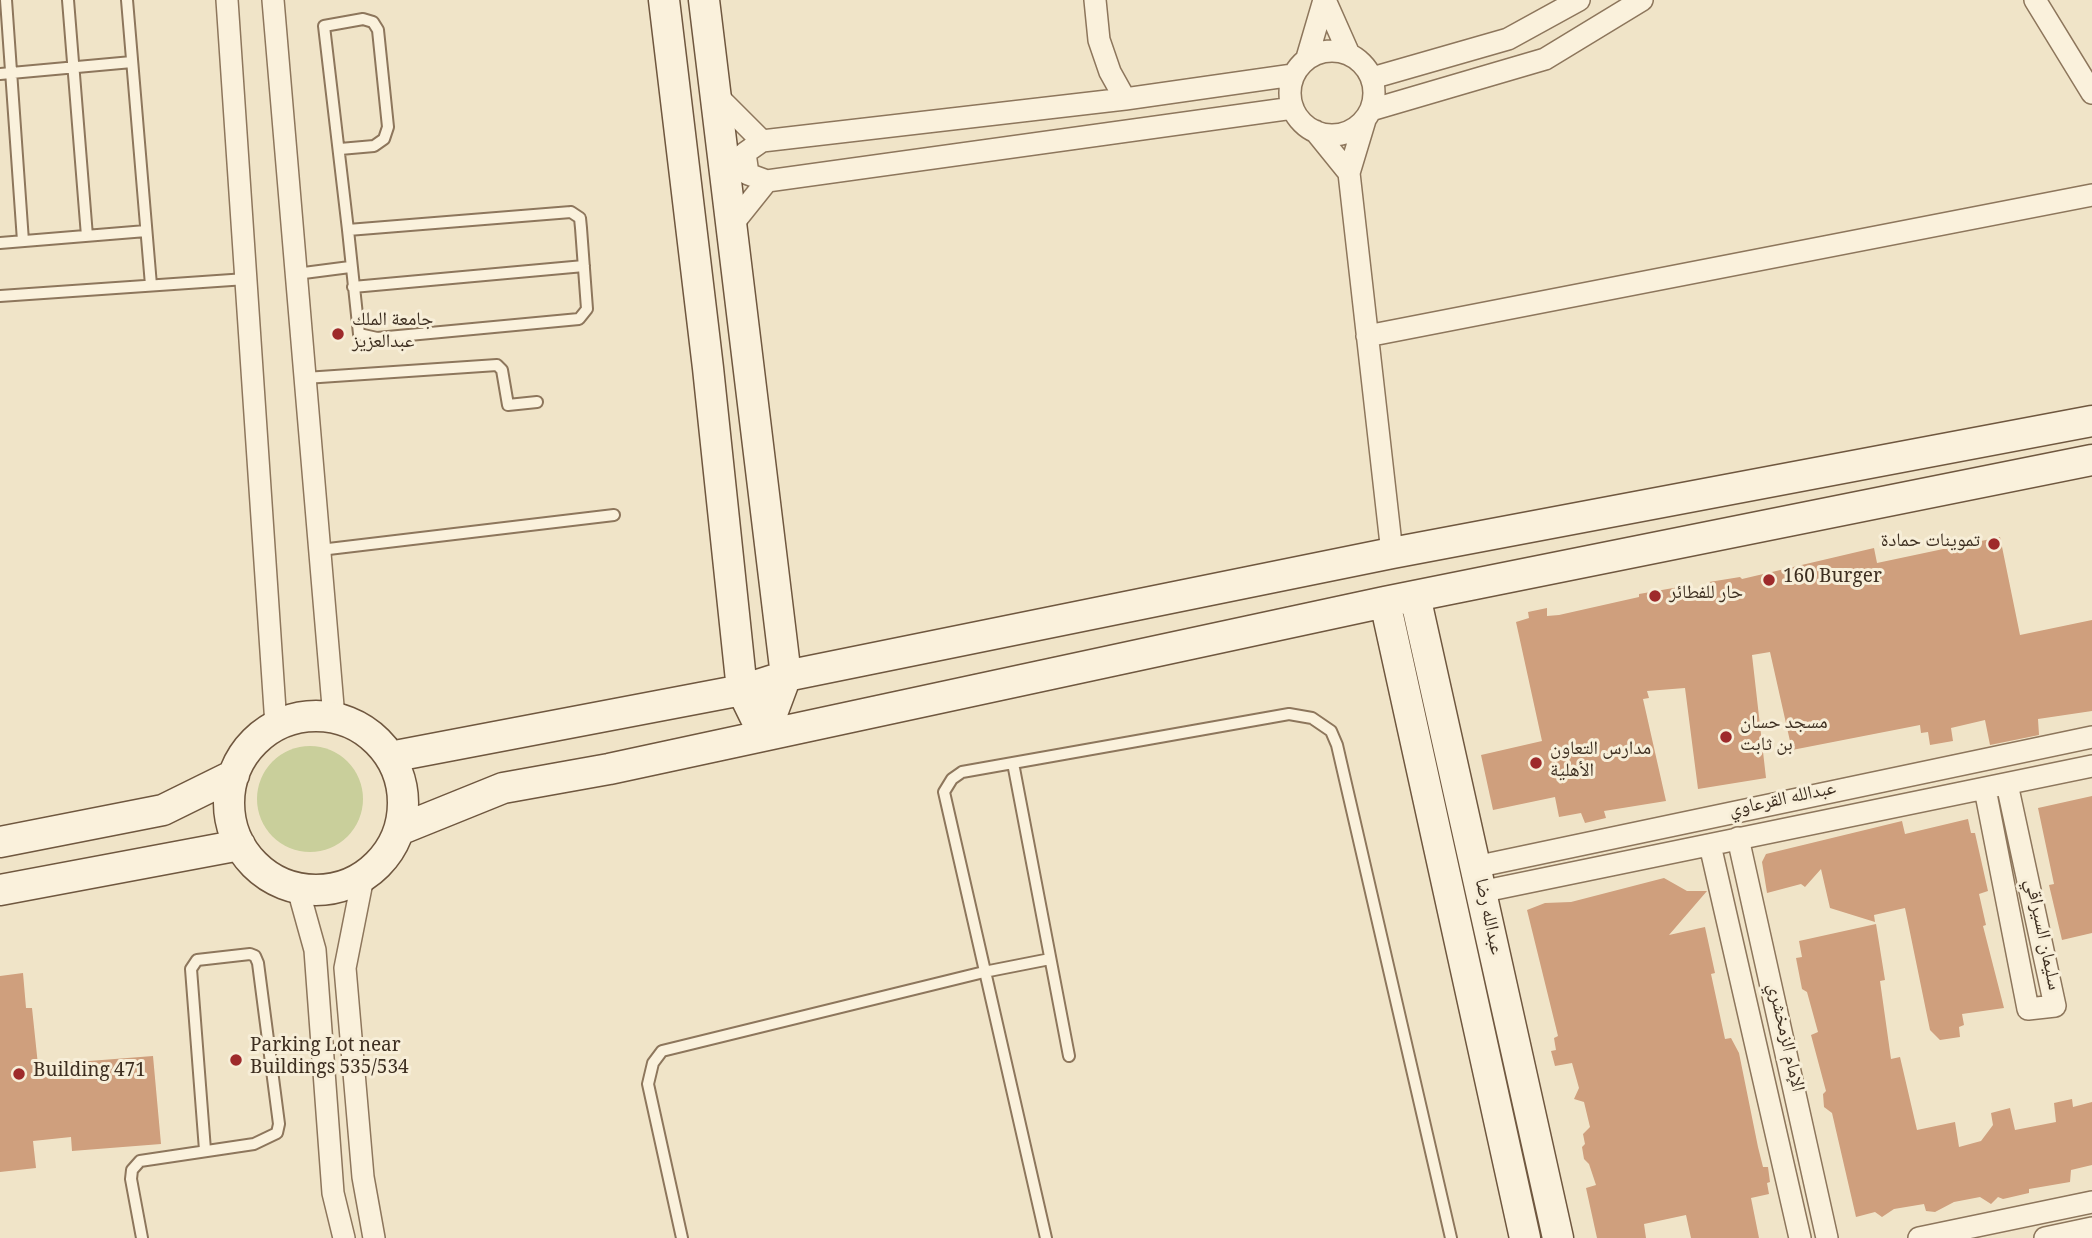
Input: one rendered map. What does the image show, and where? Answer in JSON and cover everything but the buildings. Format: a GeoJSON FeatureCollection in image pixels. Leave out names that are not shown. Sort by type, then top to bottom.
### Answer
{"type":"FeatureCollection","features":[{"type":"Feature","properties":{"kind":"main road"},"geometry":{"type":"LineString","coordinates":[[664,0],[742,690],[764,735]]}},
{"type":"Feature","properties":{"kind":"main road"},"geometry":{"type":"LineString","coordinates":[[704,0],[786,676],[764,735]]}},
{"type":"Feature","properties":{"kind":"main road"},"geometry":{"type":"LineString","coordinates":[[390,757],[742,690],[786,676],[1392,553],[2092,421]]}},
{"type":"Feature","properties":{"kind":"main road"},"geometry":{"type":"LineString","coordinates":[[399,830],[503,789],[1385,602],[2092,460]]}},
{"type":"Feature","properties":{"kind":"main road","name":"عبدالله رضا"},"geometry":{"type":"LineString","coordinates":[[1415,596],[1558,1238]]}},
{"type":"Feature","properties":{"kind":"main road","name":"عبدالله رضا"},"geometry":{"type":"LineString","coordinates":[[1385,602],[1525,1238]]}},
{"type":"Feature","properties":{"kind":"main road"},"geometry":{"type":"LineString","coordinates":[[304,716],[334,718],[366,732],[390,757],[400,780],[403,805],[399,830],[391,848],[363,877],[332,889],[299,889],[275,880],[254,865],[240,845],[231,822],[229,798],[234,775],[243,755],[258,738],[276,725],[304,716]]}},
{"type":"Feature","properties":{"kind":"main road"},"geometry":{"type":"LineString","coordinates":[[1,840],[163,810],[234,775]]}},
{"type":"Feature","properties":{"kind":"main road"},"geometry":{"type":"LineString","coordinates":[[0,890],[240,845]]}},
{"type":"Feature","properties":{"kind":"main road"},"geometry":{"type":"LineString","coordinates":[[1456,933],[1486,923]]}},
{"type":"Feature","properties":{"kind":"street"},"geometry":{"type":"LineString","coordinates":[[227,0],[276,725]]}},
{"type":"Feature","properties":{"kind":"street"},"geometry":{"type":"LineString","coordinates":[[273,0],[334,718]]}},
{"type":"Feature","properties":{"kind":"street"},"geometry":{"type":"LineString","coordinates":[[1094,0],[1099,40],[1110,72],[1125,99]]}},
{"type":"Feature","properties":{"kind":"street"},"geometry":{"type":"LineString","coordinates":[[1325,0],[1349,54]]}},
{"type":"Feature","properties":{"kind":"street"},"geometry":{"type":"LineString","coordinates":[[1325,0],[1307,58],[1293,75],[1290,86],[1297,118],[1322,135],[1347,133],[1368,115],[1545,59],[1642,0]]}},
{"type":"Feature","properties":{"kind":"street"},"geometry":{"type":"LineString","coordinates":[[1372,78],[1508,39],[1579,0]]}},
{"type":"Feature","properties":{"kind":"street"},"geometry":{"type":"LineString","coordinates":[[2035,0],[2092,93]]}},
{"type":"Feature","properties":{"kind":"street"},"geometry":{"type":"LineString","coordinates":[[1307,58],[1323,50],[1349,54],[1359,60],[1372,78],[1374,89],[1349,173],[1392,553]]}},
{"type":"Feature","properties":{"kind":"street"},"geometry":{"type":"LineString","coordinates":[[1293,75],[1125,99],[761,141],[746,153],[748,173],[767,181],[1293,108]]}},
{"type":"Feature","properties":{"kind":"street"},"geometry":{"type":"LineString","coordinates":[[715,94],[761,141]]}},
{"type":"Feature","properties":{"kind":"street"},"geometry":{"type":"LineString","coordinates":[[1315,131],[1349,173]]}},
{"type":"Feature","properties":{"kind":"street"},"geometry":{"type":"LineString","coordinates":[[731,226],[767,181]]}},
{"type":"Feature","properties":{"kind":"street"},"geometry":{"type":"LineString","coordinates":[[1367,336],[2092,195]]}},
{"type":"Feature","properties":{"kind":"street","name":"عبدالله القرعاوي"},"geometry":{"type":"LineString","coordinates":[[1477,880],[2092,737]]}},
{"type":"Feature","properties":{"kind":"street","name":"عبدالله القرعاوي"},"geometry":{"type":"LineString","coordinates":[[1477,880],[1710,845],[2092,766]]}},
{"type":"Feature","properties":{"kind":"street","name":"سليمان السيراقي"},"geometry":{"type":"LineString","coordinates":[[1985,789],[2028,1009],[2055,1006],[2007,784]]}},
{"type":"Feature","properties":{"kind":"street","name":"الإمام الزمخشري"},"geometry":{"type":"LineString","coordinates":[[1738,838],[1827,1238]]}},
{"type":"Feature","properties":{"kind":"street","name":"الإمام الزمخشري"},"geometry":{"type":"LineString","coordinates":[[1710,845],[1800,1238]]}},
{"type":"Feature","properties":{"kind":"street"},"geometry":{"type":"LineString","coordinates":[[363,877],[345,968],[363,1177],[374,1238]]}},
{"type":"Feature","properties":{"kind":"street"},"geometry":{"type":"LineString","coordinates":[[299,889],[315,950],[333,1193],[344,1238]]}},
{"type":"Feature","properties":{"kind":"street"},"geometry":{"type":"LineString","coordinates":[[1919,1238],[2092,1202]]}},
{"type":"Feature","properties":{"kind":"street"},"geometry":{"type":"LineString","coordinates":[[2045,1238],[2089,1231]]}},
{"type":"Feature","properties":{"kind":"lane"},"geometry":{"type":"LineString","coordinates":[[6,0],[6,73],[23,241]]}},
{"type":"Feature","properties":{"kind":"lane"},"geometry":{"type":"LineString","coordinates":[[68,0],[87,236]]}},
{"type":"Feature","properties":{"kind":"lane"},"geometry":{"type":"LineString","coordinates":[[127,0],[151,285]]}},
{"type":"Feature","properties":{"kind":"lane"},"geometry":{"type":"LineString","coordinates":[[340,149],[374,146],[384,139],[388,127],[378,30],[373,22],[363,19],[324,26],[359,334],[367,338],[568,321],[579,319],[587,309],[580,218],[571,212],[348,230]]}},
{"type":"Feature","properties":{"kind":"lane"},"geometry":{"type":"LineString","coordinates":[[6,73],[132,62]]}},
{"type":"Feature","properties":{"kind":"lane"},"geometry":{"type":"LineString","coordinates":[[0,243],[146,231]]}},
{"type":"Feature","properties":{"kind":"lane"},"geometry":{"type":"LineString","coordinates":[[353,287],[584,266]]}},
{"type":"Feature","properties":{"kind":"lane"},"geometry":{"type":"LineString","coordinates":[[296,274],[351,267]]}},
{"type":"Feature","properties":{"kind":"lane"},"geometry":{"type":"LineString","coordinates":[[0,296],[246,279]]}},
{"type":"Feature","properties":{"kind":"lane"},"geometry":{"type":"LineString","coordinates":[[305,378],[497,365],[502,370],[508,405],[537,402]]}},
{"type":"Feature","properties":{"kind":"lane"},"geometry":{"type":"LineString","coordinates":[[320,551],[614,516]]}},
{"type":"Feature","properties":{"kind":"lane"},"geometry":{"type":"LineString","coordinates":[[1046,1238],[944,792],[952,779],[962,772],[1289,714],[1312,718],[1331,731],[1337,745],[1451,1238]]}},
{"type":"Feature","properties":{"kind":"lane"},"geometry":{"type":"LineString","coordinates":[[1013,763],[1069,1056]]}},
{"type":"Feature","properties":{"kind":"lane"},"geometry":{"type":"LineString","coordinates":[[142,1238],[131,1178],[135,1165],[152,1157],[254,1144],[277,1133],[279,1124],[258,963],[255,956],[250,954],[197,960],[191,970],[205,1150]]}},
{"type":"Feature","properties":{"kind":"lane"},"geometry":{"type":"LineString","coordinates":[[682,1238],[648,1084],[653,1063],[662,1051],[984,972],[1051,959]]}},
{"type":"Feature","properties":{"kind":"green space"},"geometry":{"type":"Polygon","coordinates":[[[310,746],[330,750],[347,762],[359,779],[363,799],[359,819],[347,836],[330,848],[310,852],[290,848],[273,836],[261,819],[257,799],[261,779],[273,762],[290,750],[310,746]]]}},
{"type":"Feature","properties":{"kind":"place","name":"جامعة الملك عبدالعزيز"},"geometry":{"type":"Point","coordinates":[338,334]}},
{"type":"Feature","properties":{"kind":"place","name":"تموينات حمادة"},"geometry":{"type":"Point","coordinates":[1994,544]}},
{"type":"Feature","properties":{"kind":"place","name":"160 Burger"},"geometry":{"type":"Point","coordinates":[1769,580]}},
{"type":"Feature","properties":{"kind":"place","name":"حار للفطائر"},"geometry":{"type":"Point","coordinates":[1655,596]}},
{"type":"Feature","properties":{"kind":"place","name":"مسجد حسان بن ثابت"},"geometry":{"type":"Point","coordinates":[1726,737]}},
{"type":"Feature","properties":{"kind":"place","name":"مدارس التعاون الأهلية"},"geometry":{"type":"Point","coordinates":[1536,763]}},
{"type":"Feature","properties":{"kind":"place","name":"Parking Lot near Buildings 535/534"},"geometry":{"type":"Point","coordinates":[236,1060]}},
{"type":"Feature","properties":{"kind":"place","name":"Building 471"},"geometry":{"type":"Point","coordinates":[19,1074]}}]}
